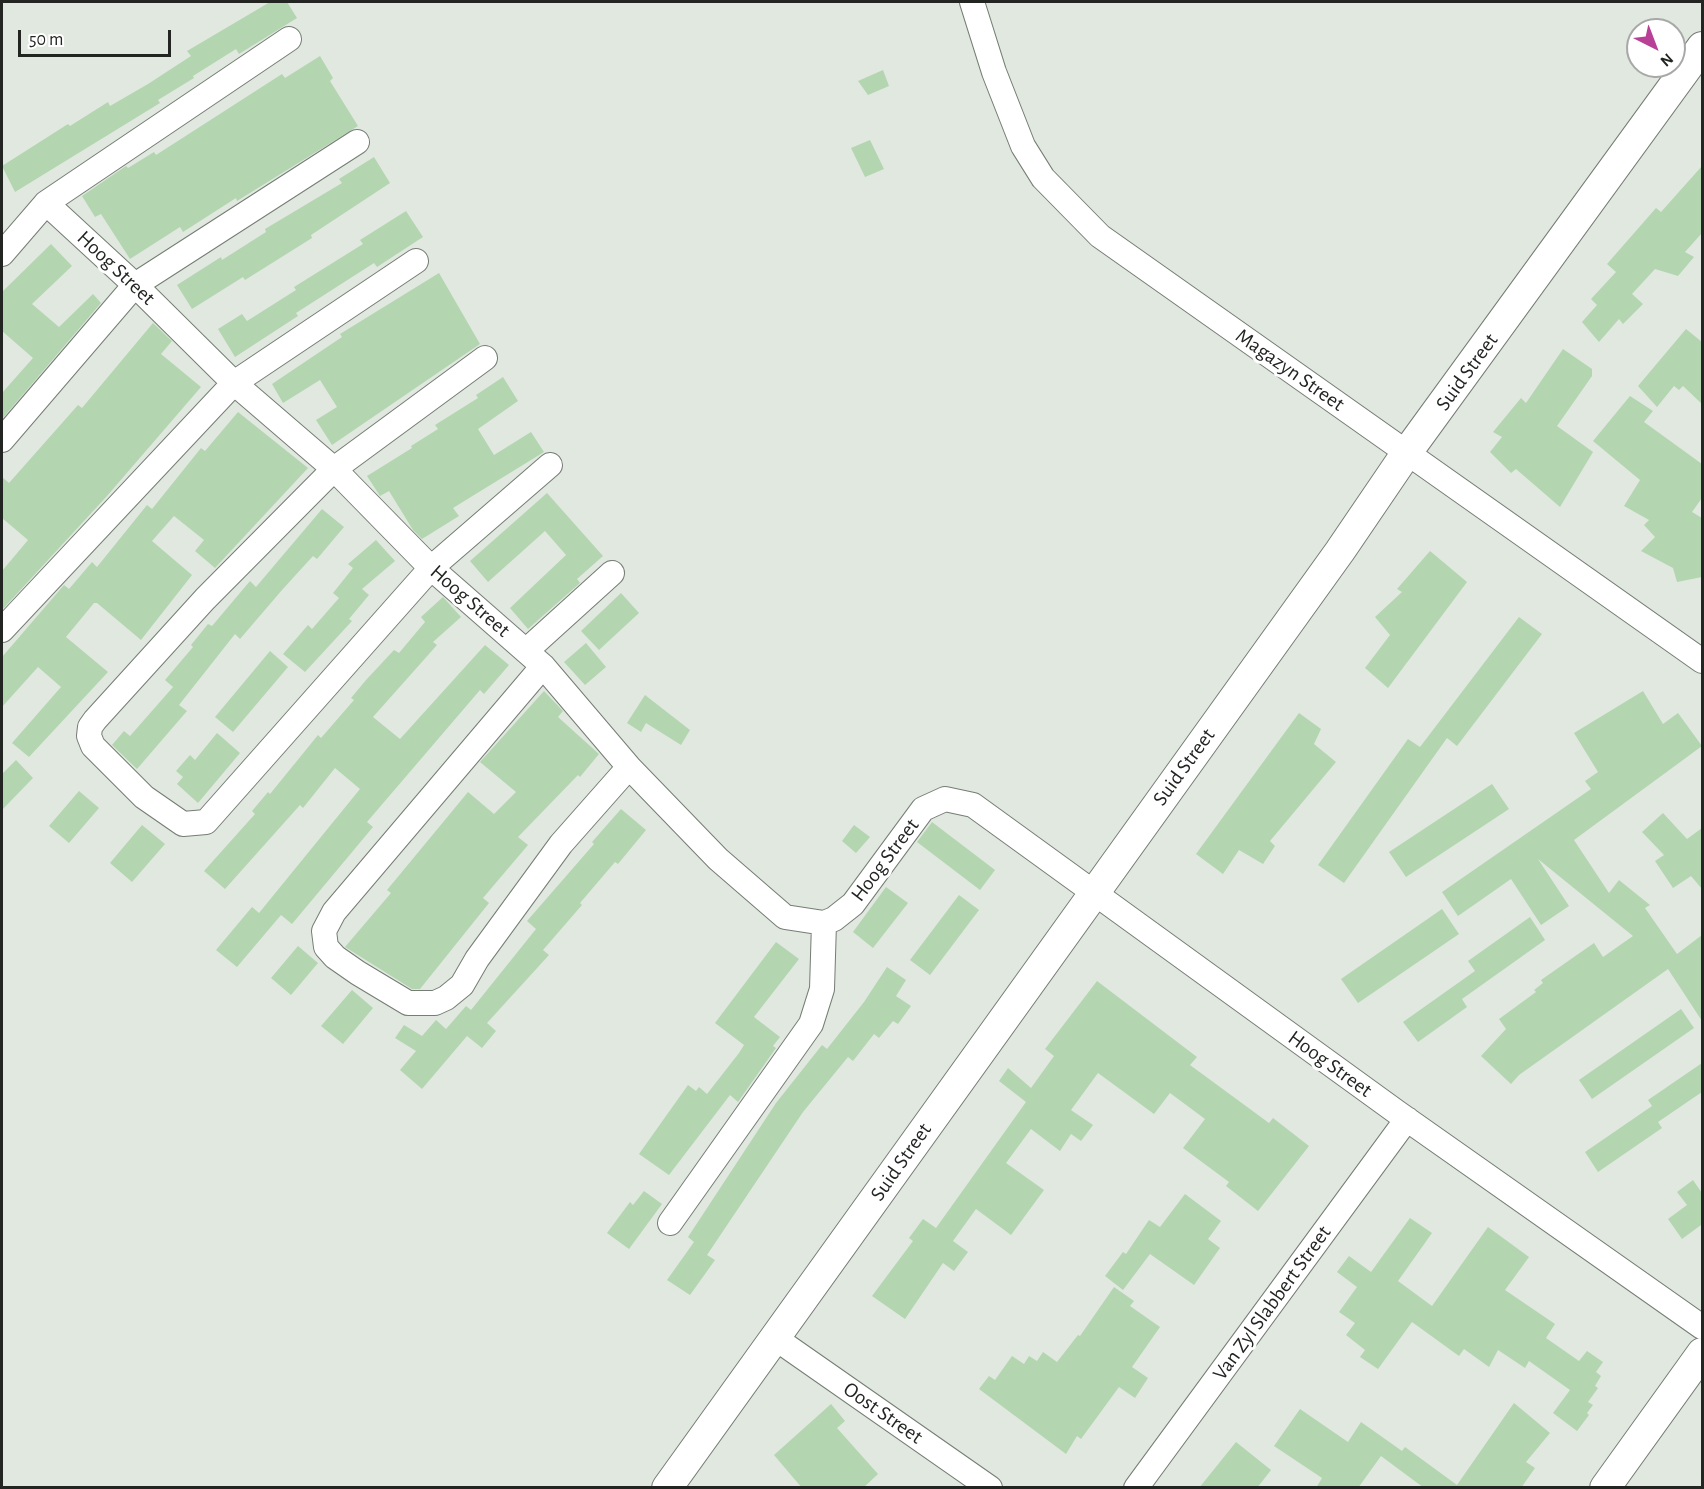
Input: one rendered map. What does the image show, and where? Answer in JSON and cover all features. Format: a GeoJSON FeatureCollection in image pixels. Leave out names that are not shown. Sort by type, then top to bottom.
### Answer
{"type":"FeatureCollection","features":[{"type":"Feature","properties":{"kind":"street","name":"Magazyn Street"},"geometry":{"type":"LineString","coordinates":[[972,2],[994,72],[1023,146],[1043,178],[1100,236],[1294,374],[1408,451],[1702,661]]}},
{"type":"Feature","properties":{"kind":"street"},"geometry":{"type":"LineString","coordinates":[[2,230],[40,209],[289,39]]}},
{"type":"Feature","properties":{"kind":"street","name":"Suid Street"},"geometry":{"type":"LineString","coordinates":[[667,1488],[1408,451],[1702,47]]}},
{"type":"Feature","properties":{"kind":"street"},"geometry":{"type":"LineString","coordinates":[[2,440],[135,285],[357,142]]}},
{"type":"Feature","properties":{"kind":"street"},"geometry":{"type":"LineString","coordinates":[[2,254],[40,209]]}},
{"type":"Feature","properties":{"kind":"street","name":"Hoog Street"},"geometry":{"type":"LineString","coordinates":[[40,209],[135,285],[234,383],[334,469],[431,568],[535,658],[629,767],[749,888],[785,917],[824,923],[834,919],[853,904],[923,809],[945,799],[973,805],[1407,1119],[1702,1327]]}},
{"type":"Feature","properties":{"kind":"street"},"geometry":{"type":"LineString","coordinates":[[2,630],[234,383],[416,261]]}},
{"type":"Feature","properties":{"kind":"street"},"geometry":{"type":"LineString","coordinates":[[485,358],[334,469],[205,599],[90,727],[89,736],[100,755],[144,797],[183,824],[206,822],[431,568],[550,465]]}},
{"type":"Feature","properties":{"kind":"street"},"geometry":{"type":"LineString","coordinates":[[612,573],[535,658],[334,912],[324,932],[324,941],[331,952],[358,973],[408,1004],[424,1005],[446,998],[462,985],[477,959],[561,844],[629,767]]}},
{"type":"Feature","properties":{"kind":"street"},"geometry":{"type":"LineString","coordinates":[[670,1223],[811,1024],[822,989],[824,923]]}},
{"type":"Feature","properties":{"kind":"street","name":"Van Zyl Slabbert Street"},"geometry":{"type":"LineString","coordinates":[[1136,1488],[1407,1119]]}},
{"type":"Feature","properties":{"kind":"street","name":"Oost Street"},"geometry":{"type":"LineString","coordinates":[[776,1338],[990,1488]]}},
{"type":"Feature","properties":{"kind":"street"},"geometry":{"type":"LineString","coordinates":[[1605,1488],[1702,1353]]}},
{"type":"Feature","properties":{"kind":"building"},"geometry":{"type":"Polygon","coordinates":[[[270,2],[287,2],[297,18],[239,54],[236,49],[158,100],[160,103],[15,192],[2,166],[68,124],[70,126],[108,102],[110,106],[148,84],[191,56],[187,51],[270,2]]]}},
{"type":"Feature","properties":{"kind":"building"},"geometry":{"type":"Polygon","coordinates":[[[320,56],[333,78],[330,81],[358,126],[237,201],[236,198],[183,232],[180,227],[130,259],[101,214],[95,217],[82,196],[126,166],[128,168],[154,152],[156,155],[282,74],[285,78],[320,56]]]}},
{"type":"Feature","properties":{"kind":"building"},"geometry":{"type":"Polygon","coordinates":[[[883,70],[889,86],[868,95],[858,81],[883,70]]]}},
{"type":"Feature","properties":{"kind":"building"},"geometry":{"type":"Polygon","coordinates":[[[870,140],[884,169],[865,177],[851,148],[870,140]]]}},
{"type":"Feature","properties":{"kind":"building"},"geometry":{"type":"Polygon","coordinates":[[[374,157],[390,183],[311,235],[312,238],[245,280],[243,277],[192,309],[177,285],[221,257],[222,260],[266,232],[265,229],[342,183],[339,179],[374,157]]]}},
{"type":"Feature","properties":{"kind":"building"},"geometry":{"type":"Polygon","coordinates":[[[1702,166],[1702,233],[1685,252],[1694,257],[1678,276],[1655,269],[1632,294],[1643,304],[1623,324],[1619,319],[1599,342],[1582,322],[1597,305],[1591,299],[1616,272],[1607,264],[1656,208],[1661,212],[1702,166]]]}},
{"type":"Feature","properties":{"kind":"building"},"geometry":{"type":"Polygon","coordinates":[[[406,211],[423,237],[377,267],[374,263],[296,313],[298,316],[235,357],[218,329],[242,314],[247,321],[296,290],[294,287],[363,244],[360,240],[406,211]]]}},
{"type":"Feature","properties":{"kind":"building"},"geometry":{"type":"Polygon","coordinates":[[[51,244],[72,266],[32,304],[59,327],[93,294],[101,303],[2,419],[2,393],[33,358],[2,331],[2,292],[51,244]]]}},
{"type":"Feature","properties":{"kind":"building"},"geometry":{"type":"Polygon","coordinates":[[[439,273],[480,344],[332,445],[316,420],[337,407],[320,380],[283,403],[272,384],[342,337],[340,334],[439,273]]]}},
{"type":"Feature","properties":{"kind":"building"},"geometry":{"type":"Polygon","coordinates":[[[153,323],[172,341],[161,354],[201,387],[107,496],[2,610],[2,571],[28,540],[2,518],[2,477],[9,483],[78,405],[82,408],[153,323]]]}},
{"type":"Feature","properties":{"kind":"building"},"geometry":{"type":"Polygon","coordinates":[[[1686,329],[1702,342],[1702,404],[1683,386],[1679,390],[1674,386],[1657,407],[1638,386],[1686,329]]]}},
{"type":"Feature","properties":{"kind":"building"},"geometry":{"type":"Polygon","coordinates":[[[1563,349],[1592,369],[1592,376],[1557,426],[1593,452],[1560,507],[1516,469],[1511,473],[1490,452],[1502,437],[1493,432],[1521,398],[1526,403],[1563,349]]]}},
{"type":"Feature","properties":{"kind":"building"},"geometry":{"type":"Polygon","coordinates":[[[503,377],[518,401],[478,429],[494,455],[531,432],[544,452],[453,508],[459,516],[422,539],[413,530],[389,491],[380,496],[367,476],[412,448],[411,446],[438,429],[435,425],[478,398],[476,395],[503,377]]]}},
{"type":"Feature","properties":{"kind":"building"},"geometry":{"type":"Polygon","coordinates":[[[1630,396],[1653,411],[1644,422],[1702,464],[1702,498],[1692,512],[1702,518],[1702,577],[1677,582],[1673,568],[1641,551],[1655,537],[1644,525],[1649,520],[1624,506],[1640,480],[1593,441],[1630,396]]]}},
{"type":"Feature","properties":{"kind":"building"},"geometry":{"type":"Polygon","coordinates":[[[238,412],[308,468],[215,568],[195,551],[204,540],[174,516],[152,541],[192,575],[141,640],[97,603],[94,603],[66,637],[108,672],[29,757],[12,743],[61,687],[38,667],[2,707],[2,657],[64,585],[69,589],[92,562],[97,567],[147,505],[152,509],[201,448],[205,451],[238,412]]]}},
{"type":"Feature","properties":{"kind":"building"},"geometry":{"type":"Polygon","coordinates":[[[547,493],[603,556],[577,579],[580,583],[528,629],[510,608],[566,555],[545,531],[488,582],[470,561],[547,493]]]}},
{"type":"Feature","properties":{"kind":"building"},"geometry":{"type":"Polygon","coordinates":[[[322,509],[344,527],[317,559],[313,556],[240,639],[235,634],[179,705],[187,711],[137,769],[112,745],[124,731],[130,736],[173,687],[165,680],[193,647],[191,645],[208,624],[212,626],[250,581],[256,587],[322,509]]]}},
{"type":"Feature","properties":{"kind":"building"},"geometry":{"type":"Polygon","coordinates":[[[376,540],[395,561],[362,589],[369,595],[349,619],[352,621],[305,672],[283,654],[308,625],[312,629],[339,598],[333,593],[353,568],[348,564],[376,540]]]}},
{"type":"Feature","properties":{"kind":"building"},"geometry":{"type":"Polygon","coordinates":[[[1430,551],[1467,582],[1388,688],[1365,668],[1390,635],[1375,617],[1402,592],[1397,589],[1430,551]]]}},
{"type":"Feature","properties":{"kind":"building"},"geometry":{"type":"Polygon","coordinates":[[[621,593],[639,613],[599,650],[581,631],[621,593]]]}},
{"type":"Feature","properties":{"kind":"building"},"geometry":{"type":"Polygon","coordinates":[[[443,597],[461,617],[433,642],[437,645],[373,717],[400,739],[485,645],[509,665],[484,694],[480,690],[367,822],[373,827],[292,924],[281,915],[237,967],[216,950],[252,907],[259,913],[360,789],[335,768],[303,808],[300,805],[225,889],[204,871],[255,814],[252,811],[268,792],[270,794],[318,735],[321,738],[354,700],[351,698],[394,650],[399,653],[425,622],[421,617],[443,597]]]}},
{"type":"Feature","properties":{"kind":"building"},"geometry":{"type":"Polygon","coordinates":[[[1519,617],[1542,634],[1457,746],[1447,738],[1344,883],[1318,865],[1408,739],[1420,747],[1519,617]]]}},
{"type":"Feature","properties":{"kind":"building"},"geometry":{"type":"Polygon","coordinates":[[[586,643],[606,667],[585,685],[564,662],[586,643]]]}},
{"type":"Feature","properties":{"kind":"building"},"geometry":{"type":"Polygon","coordinates":[[[270,651],[288,667],[233,732],[215,717],[270,651]]]}},
{"type":"Feature","properties":{"kind":"building"},"geometry":{"type":"Polygon","coordinates":[[[544,691],[563,711],[558,717],[599,754],[580,777],[578,775],[518,837],[528,845],[483,898],[489,903],[420,989],[412,989],[345,947],[391,893],[387,890],[468,792],[494,814],[516,792],[480,762],[544,691]]]}},
{"type":"Feature","properties":{"kind":"building"},"geometry":{"type":"Polygon","coordinates":[[[1643,691],[1663,724],[1678,713],[1702,746],[1574,840],[1609,893],[1619,880],[1650,905],[1645,908],[1677,954],[1702,935],[1702,1021],[1668,969],[1519,1075],[1511,1084],[1481,1056],[1506,1029],[1499,1019],[1536,992],[1534,990],[1543,983],[1541,980],[1594,943],[1603,957],[1633,936],[1538,859],[1569,906],[1541,925],[1511,879],[1458,916],[1442,892],[1591,789],[1585,781],[1598,772],[1574,733],[1643,691]]]}},
{"type":"Feature","properties":{"kind":"building"},"geometry":{"type":"Polygon","coordinates":[[[645,695],[690,730],[681,745],[646,723],[641,732],[627,723],[645,695]]]}},
{"type":"Feature","properties":{"kind":"building"},"geometry":{"type":"Polygon","coordinates":[[[1299,713],[1321,729],[1314,744],[1336,762],[1270,841],[1275,846],[1263,864],[1239,850],[1223,874],[1196,854],[1299,713]]]}},
{"type":"Feature","properties":{"kind":"building"},"geometry":{"type":"Polygon","coordinates":[[[217,733],[240,753],[198,803],[177,784],[183,777],[176,771],[190,755],[195,760],[217,733]]]}},
{"type":"Feature","properties":{"kind":"building"},"geometry":{"type":"Polygon","coordinates":[[[16,760],[33,778],[2,810],[2,774],[16,760]]]}},
{"type":"Feature","properties":{"kind":"building"},"geometry":{"type":"Polygon","coordinates":[[[1492,784],[1509,809],[1406,877],[1389,852],[1492,784]]]}},
{"type":"Feature","properties":{"kind":"building"},"geometry":{"type":"Polygon","coordinates":[[[79,791],[99,808],[69,843],[49,826],[79,791]]]}},
{"type":"Feature","properties":{"kind":"building"},"geometry":{"type":"Polygon","coordinates":[[[621,809],[646,830],[618,864],[615,862],[543,950],[549,955],[487,1023],[496,1031],[482,1048],[467,1036],[422,1089],[400,1070],[416,1051],[395,1038],[404,1025],[422,1036],[436,1020],[446,1029],[466,1006],[471,1010],[536,929],[527,921],[594,844],[592,842],[621,809]]]}},
{"type":"Feature","properties":{"kind":"building"},"geometry":{"type":"Polygon","coordinates":[[[1663,813],[1687,839],[1702,828],[1702,889],[1691,876],[1673,888],[1655,861],[1664,855],[1642,832],[1663,813]]]}},
{"type":"Feature","properties":{"kind":"building"},"geometry":{"type":"Polygon","coordinates":[[[932,822],[995,870],[980,890],[917,842],[932,822]]]}},
{"type":"Feature","properties":{"kind":"building"},"geometry":{"type":"Polygon","coordinates":[[[142,825],[165,844],[132,882],[110,863],[142,825]]]}},
{"type":"Feature","properties":{"kind":"building"},"geometry":{"type":"Polygon","coordinates":[[[854,825],[870,837],[856,853],[842,841],[854,825]]]}},
{"type":"Feature","properties":{"kind":"building"},"geometry":{"type":"Polygon","coordinates":[[[886,887],[908,903],[873,948],[853,932],[886,887]]]}},
{"type":"Feature","properties":{"kind":"building"},"geometry":{"type":"Polygon","coordinates":[[[959,895],[979,910],[930,975],[910,960],[959,895]]]}},
{"type":"Feature","properties":{"kind":"building"},"geometry":{"type":"Polygon","coordinates":[[[1442,909],[1459,934],[1358,1003],[1341,979],[1442,909]]]}},
{"type":"Feature","properties":{"kind":"building"},"geometry":{"type":"Polygon","coordinates":[[[1530,917],[1545,940],[1462,999],[1467,1007],[1418,1042],[1403,1022],[1475,971],[1468,961],[1530,917]]]}},
{"type":"Feature","properties":{"kind":"building"},"geometry":{"type":"Polygon","coordinates":[[[776,942],[799,959],[754,1017],[780,1037],[773,1046],[776,1048],[738,1102],[730,1095],[669,1175],[639,1154],[688,1085],[696,1091],[699,1087],[707,1094],[739,1053],[744,1045],[715,1023],[776,942]]]}},
{"type":"Feature","properties":{"kind":"building"},"geometry":{"type":"Polygon","coordinates":[[[298,946],[318,963],[291,995],[271,978],[298,946]]]}},
{"type":"Feature","properties":{"kind":"building"},"geometry":{"type":"Polygon","coordinates":[[[887,967],[906,980],[896,996],[911,1006],[898,1024],[893,1021],[879,1038],[874,1034],[853,1061],[848,1057],[803,1112],[707,1255],[715,1260],[690,1295],[667,1280],[694,1242],[688,1237],[776,1103],[822,1045],[827,1049],[864,1002],[887,967]]]}},
{"type":"Feature","properties":{"kind":"building"},"geometry":{"type":"Polygon","coordinates":[[[1097,981],[1197,1057],[1190,1065],[1269,1123],[1273,1118],[1309,1146],[1258,1211],[1226,1186],[1229,1182],[1183,1148],[1205,1119],[1170,1093],[1154,1114],[1098,1073],[1071,1110],[1093,1125],[1081,1141],[1071,1134],[1060,1151],[1031,1129],[1006,1163],[1044,1190],[1011,1235],[976,1209],[953,1241],[968,1252],[954,1271],[943,1263],[905,1319],[872,1296],[913,1241],[909,1238],[923,1219],[936,1228],[1026,1102],[999,1081],[1008,1068],[1031,1088],[1054,1056],[1045,1049],[1097,981]]]}},
{"type":"Feature","properties":{"kind":"building"},"geometry":{"type":"Polygon","coordinates":[[[352,990],[373,1008],[343,1044],[321,1026],[352,990]]]}},
{"type":"Feature","properties":{"kind":"building"},"geometry":{"type":"Polygon","coordinates":[[[1681,1009],[1694,1028],[1592,1099],[1579,1080],[1681,1009]]]}},
{"type":"Feature","properties":{"kind":"building"},"geometry":{"type":"Polygon","coordinates":[[[1702,1063],[1702,1092],[1658,1122],[1662,1128],[1598,1172],[1585,1152],[1652,1106],[1648,1100],[1702,1063]]]}},
{"type":"Feature","properties":{"kind":"building"},"geometry":{"type":"Polygon","coordinates":[[[1693,1180],[1702,1193],[1702,1226],[1682,1239],[1668,1219],[1687,1205],[1677,1192],[1693,1180]]]}},
{"type":"Feature","properties":{"kind":"building"},"geometry":{"type":"Polygon","coordinates":[[[644,1191],[662,1204],[629,1249],[607,1233],[630,1202],[633,1205],[644,1191]]]}},
{"type":"Feature","properties":{"kind":"building"},"geometry":{"type":"Polygon","coordinates":[[[1185,1194],[1221,1221],[1208,1239],[1220,1248],[1194,1285],[1150,1254],[1123,1290],[1105,1276],[1123,1252],[1126,1254],[1149,1220],[1160,1227],[1185,1194]]]}},
{"type":"Feature","properties":{"kind":"building"},"geometry":{"type":"Polygon","coordinates":[[[1410,1218],[1432,1233],[1398,1281],[1432,1306],[1488,1227],[1529,1257],[1505,1290],[1555,1324],[1546,1338],[1579,1361],[1587,1351],[1603,1362],[1596,1372],[1601,1376],[1595,1386],[1598,1388],[1588,1402],[1593,1405],[1587,1413],[1589,1415],[1577,1431],[1553,1413],[1570,1390],[1529,1361],[1525,1368],[1498,1350],[1489,1367],[1464,1349],[1459,1356],[1412,1322],[1378,1369],[1360,1357],[1365,1350],[1346,1335],[1355,1323],[1339,1312],[1357,1287],[1337,1272],[1349,1256],[1371,1272],[1410,1218]]]}},
{"type":"Feature","properties":{"kind":"building"},"geometry":{"type":"Polygon","coordinates":[[[1114,1287],[1134,1301],[1130,1306],[1160,1327],[1132,1367],[1148,1378],[1135,1398],[1119,1387],[1081,1439],[1077,1436],[1066,1454],[979,1389],[989,1376],[995,1380],[1012,1356],[1024,1364],[1029,1356],[1037,1361],[1043,1352],[1057,1362],[1078,1335],[1080,1336],[1114,1287]]]}},
{"type":"Feature","properties":{"kind":"building"},"geometry":{"type":"Polygon","coordinates":[[[1514,1403],[1550,1433],[1526,1462],[1535,1468],[1521,1488],[1424,1488],[1381,1456],[1358,1488],[1316,1488],[1322,1478],[1274,1446],[1300,1409],[1348,1442],[1361,1422],[1402,1451],[1405,1447],[1457,1485],[1514,1403]]]}},
{"type":"Feature","properties":{"kind":"building"},"geometry":{"type":"Polygon","coordinates":[[[831,1404],[845,1421],[837,1428],[878,1474],[863,1488],[802,1488],[774,1455],[831,1404]]]}},
{"type":"Feature","properties":{"kind":"building"},"geometry":{"type":"Polygon","coordinates":[[[1236,1442],[1271,1470],[1257,1488],[1199,1488],[1236,1442]]]}}]}
